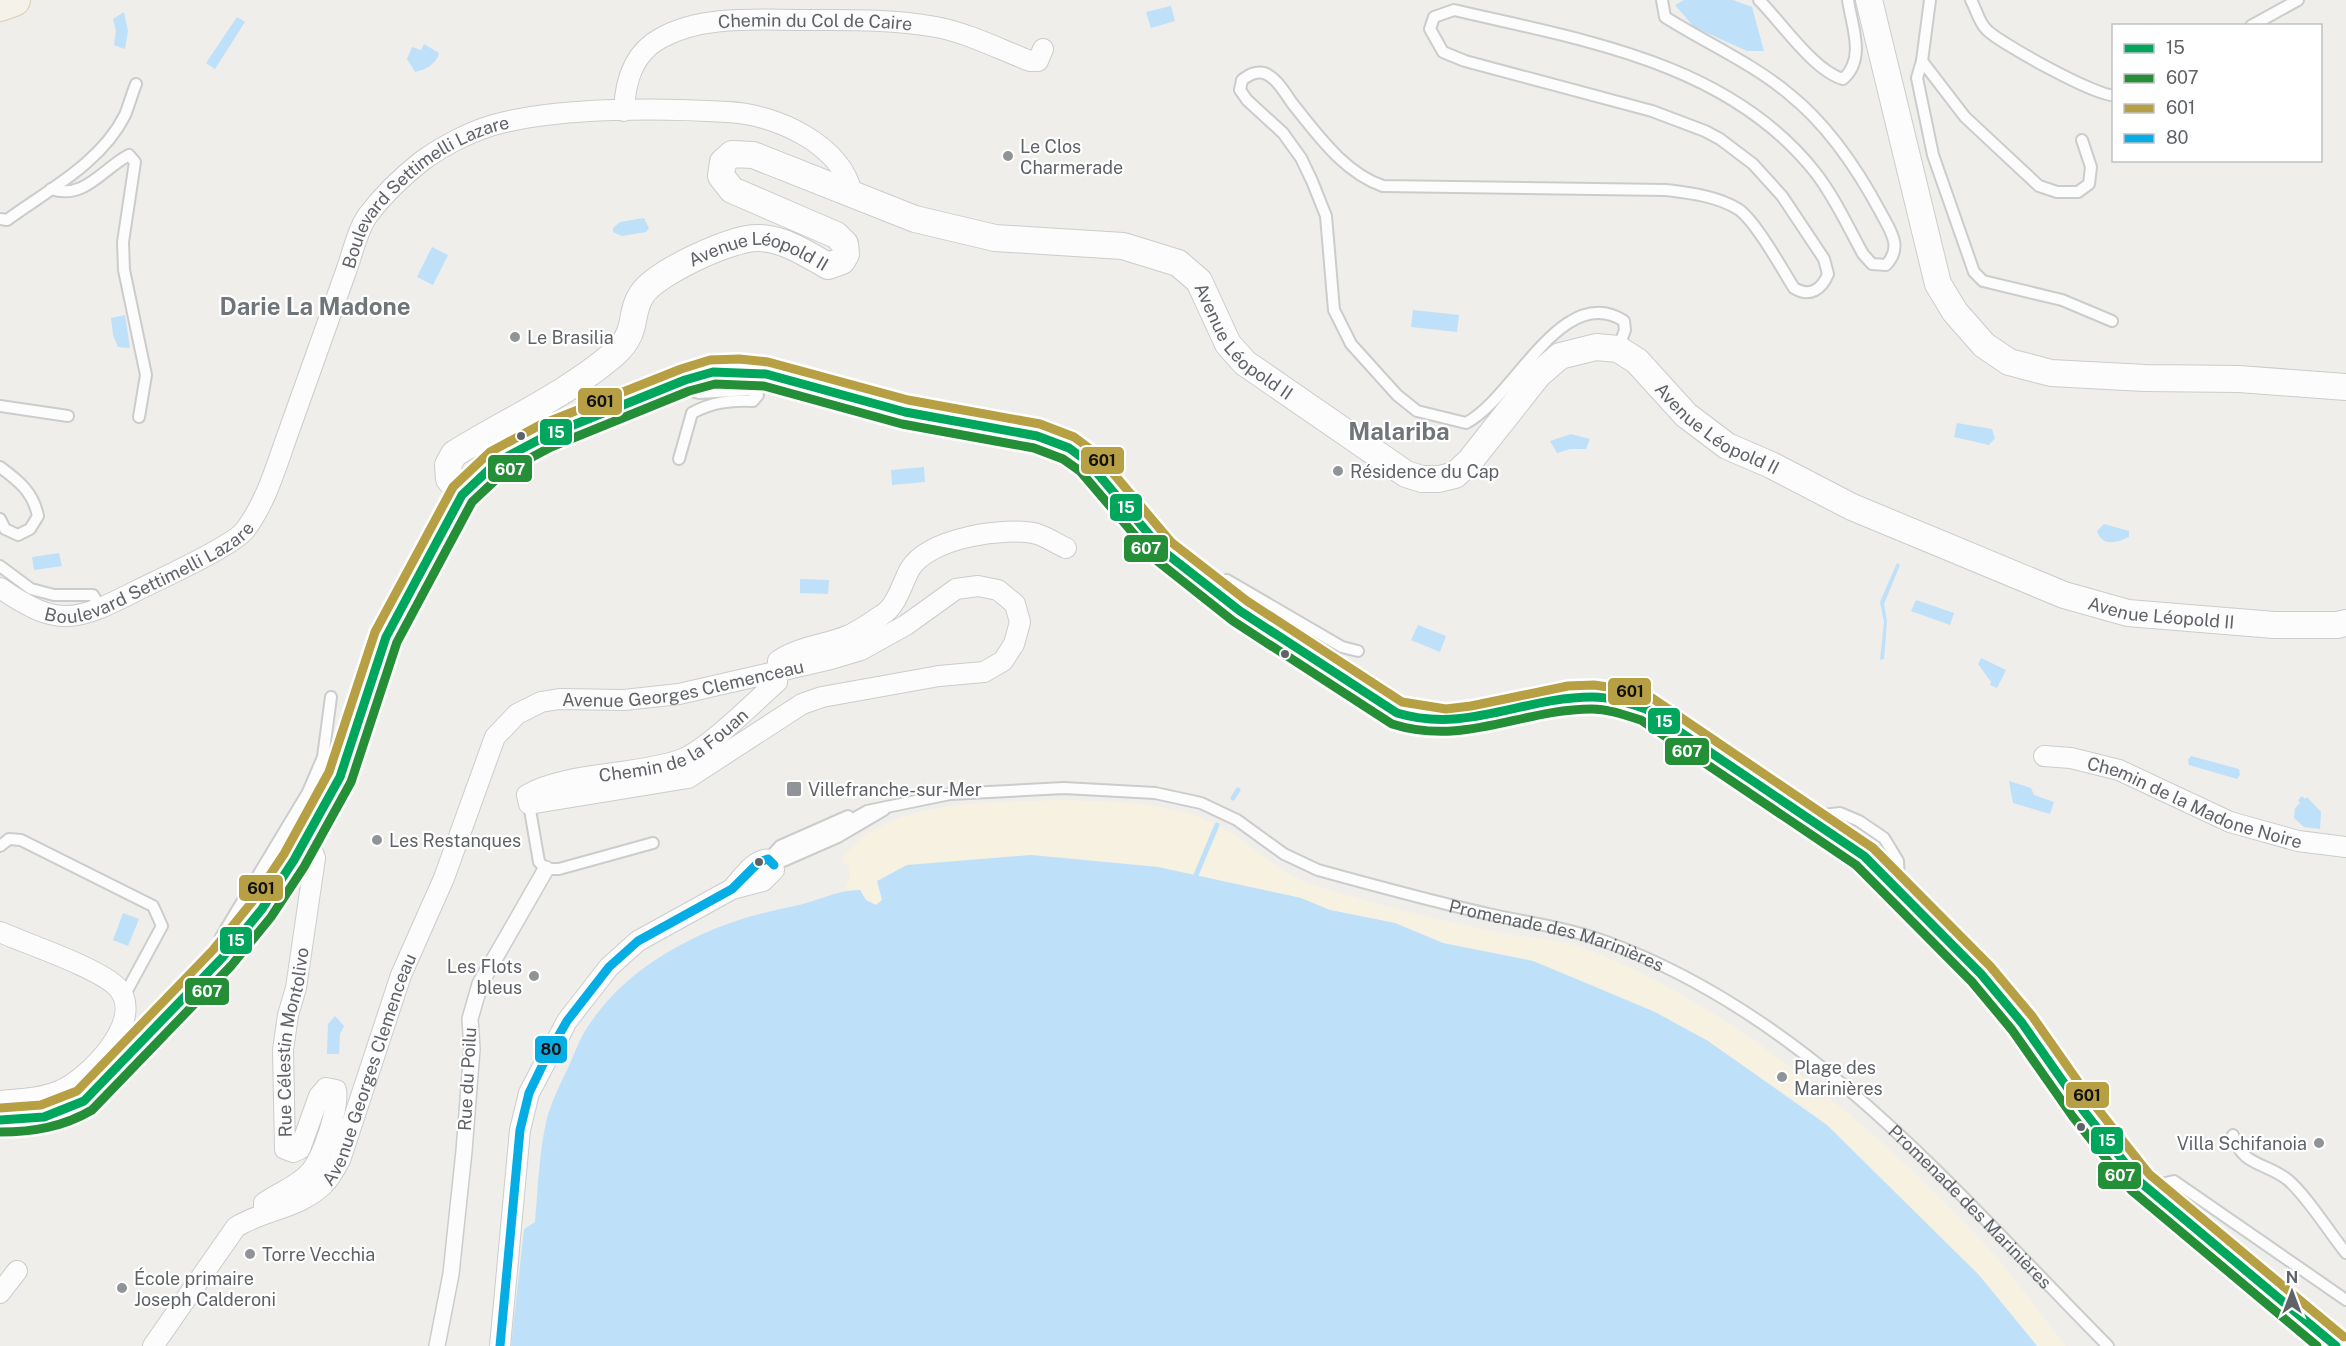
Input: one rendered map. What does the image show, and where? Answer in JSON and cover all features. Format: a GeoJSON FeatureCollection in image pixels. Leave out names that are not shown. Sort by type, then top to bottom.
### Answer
{"type":"FeatureCollection","features":[{"type":"Feature","properties":{"kind":"main road"},"geometry":{"type":"LineString","coordinates":[[0,4],[14,0]]}},
{"type":"Feature","properties":{"kind":"main road"},"geometry":{"type":"LineString","coordinates":[[0,1120],[45,1118],[66,1112],[84,1101],[222,958],[262,909],[307,837],[340,777],[386,637],[462,495],[496,462],[524,447],[685,380],[713,372],[739,371],[766,374],[905,412],[1037,436],[1069,448],[1088,462],[1163,551],[1240,611],[1397,713],[1419,719],[1446,722],[1477,718],[1569,696],[1590,695],[1628,701],[1646,709],[1864,856],[1900,890],[1988,982],[2022,1023],[2123,1164],[2153,1195],[2264,1284],[2336,1346]]}},
{"type":"Feature","properties":{"kind":"street"},"geometry":{"type":"LineString","coordinates":[[1869,0],[1938,284],[1955,312],[1984,345],[2009,362],[2051,373],[2145,378],[2239,379],[2346,387]]}},
{"type":"Feature","properties":{"kind":"street","name":"Chemin du Col de Caire"},"geometry":{"type":"LineString","coordinates":[[624,111],[625,91],[630,69],[660,38],[692,26],[729,20],[867,20],[936,27],[968,36],[1030,62],[1038,62],[1043,49]]}},
{"type":"Feature","properties":{"kind":"street","name":"Boulevard Settimelli Lazare"},"geometry":{"type":"LineString","coordinates":[[0,588],[27,607],[52,616],[81,616],[101,609],[244,532],[271,482],[367,216],[400,180],[424,159],[458,140],[499,123],[543,115],[624,111],[746,112],[783,125],[826,152],[848,177],[852,193]]}},
{"type":"Feature","properties":{"kind":"street","name":"Avenue Léopold II"},"geometry":{"type":"LineString","coordinates":[[462,495],[449,479],[448,465],[454,454],[550,399],[614,354],[627,339],[635,323],[636,305],[643,292],[662,276],[733,242],[760,238],[786,244],[828,266],[842,261],[846,254],[845,244],[836,235],[732,190],[721,176],[723,162],[732,154],[753,155],[915,219],[996,238],[1123,246],[1178,263],[1199,281],[1228,344],[1245,363],[1406,474],[1422,479],[1439,479],[1455,475],[1470,461],[1538,375],[1560,356],[1596,347],[1618,349],[1637,361],[1686,415],[1726,446],[1772,465],[1852,507],[2064,595],[2128,613],[2274,625],[2346,623]]}},
{"type":"Feature","properties":{"kind":"street","name":"Chemin de la Fouan"},"geometry":{"type":"LineString","coordinates":[[529,804],[527,795],[536,789],[670,763],[693,754],[777,682],[778,661],[788,654],[847,636],[885,614],[906,582],[910,568],[924,556],[946,544],[969,536],[1004,533],[1037,534],[1066,548]]}},
{"type":"Feature","properties":{"kind":"street","name":"Avenue Georges Clemenceau"},"geometry":{"type":"LineString","coordinates":[[153,1346],[236,1227],[264,1213],[294,1204],[324,1184],[340,1160],[401,975],[444,878],[495,737],[517,714],[541,702],[559,699],[624,700],[679,694],[778,672],[861,650],[906,625],[956,589],[978,586],[998,590],[1015,604],[1020,621],[1014,644],[1003,661],[984,672],[939,676],[822,697],[802,704],[688,778],[529,804]]}},
{"type":"Feature","properties":{"kind":"street","name":"Chemin de la Madone Noire"},"geometry":{"type":"LineString","coordinates":[[2044,756],[2072,758],[2119,770],[2230,822],[2298,841],[2346,847]]}},
{"type":"Feature","properties":{"kind":"street","name":"Rue Célestin Montolivo"},"geometry":{"type":"LineString","coordinates":[[264,1213],[264,1203],[295,1185],[311,1171],[321,1152],[338,1100],[336,1090],[326,1088],[319,1096],[300,1149],[293,1152],[285,1149],[283,1050],[288,1015],[296,988],[315,858],[307,837]]}},
{"type":"Feature","properties":{"kind":"street","name":"Promenade des Marinières"},"geometry":{"type":"LineString","coordinates":[[500,1346],[520,1130],[529,1093],[547,1056],[567,1021],[609,967],[646,936],[732,889],[759,862],[771,862]]}},
{"type":"Feature","properties":{"kind":"street","name":"Rue du Poilu"},"geometry":{"type":"LineString","coordinates":[[437,1346],[451,1274],[464,1151],[472,1049],[470,1019],[480,984],[546,869]]}},
{"type":"Feature","properties":{"kind":"street"},"geometry":{"type":"LineString","coordinates":[[0,932],[89,970],[117,987],[123,998],[125,1017],[117,1041],[76,1082],[43,1097],[0,1101]]}},
{"type":"Feature","properties":{"kind":"street"},"geometry":{"type":"LineString","coordinates":[[0,1293],[17,1271]]}},
{"type":"Feature","properties":{"kind":"lane"},"geometry":{"type":"LineString","coordinates":[[1618,349],[1625,330],[1624,321],[1612,313],[1597,312],[1577,316],[1537,350],[1481,415],[1466,423],[1417,411],[1397,394],[1351,344],[1334,310],[1326,216],[1301,158],[1283,133],[1246,100],[1240,90],[1242,80],[1252,73],[1264,73],[1275,81],[1322,140],[1345,163],[1370,181],[1383,186],[1666,190],[1696,194],[1730,205],[1740,210],[1750,222],[1794,288],[1802,293],[1815,292],[1824,283],[1828,274],[1824,259],[1782,196],[1753,164],[1720,139],[1705,130],[1652,111],[1465,62],[1443,52],[1430,29],[1434,17],[1454,10],[1619,48],[1663,65],[1725,94],[1773,126],[1816,172],[1863,254],[1872,264],[1886,265],[1894,257],[1896,243],[1864,182],[1840,148],[1791,95],[1665,17],[1662,0]]}},
{"type":"Feature","properties":{"kind":"lane"},"geometry":{"type":"LineString","coordinates":[[1759,0],[1812,58],[1835,77],[1843,79],[1853,70],[1857,56],[1848,0]]}},
{"type":"Feature","properties":{"kind":"lane"},"geometry":{"type":"LineString","coordinates":[[1929,0],[1922,62],[1917,78],[1932,155],[1974,272],[1983,281],[2062,300],[2112,321]]}},
{"type":"Feature","properties":{"kind":"lane"},"geometry":{"type":"LineString","coordinates":[[1971,0],[1985,28],[1998,40],[2082,85],[2112,95]]}},
{"type":"Feature","properties":{"kind":"lane"},"geometry":{"type":"LineString","coordinates":[[2255,24],[2298,0]]}},
{"type":"Feature","properties":{"kind":"lane"},"geometry":{"type":"LineString","coordinates":[[1922,62],[1965,117],[2039,186],[2056,192],[2078,192],[2090,184],[2091,167],[2082,140]]}},
{"type":"Feature","properties":{"kind":"lane"},"geometry":{"type":"LineString","coordinates":[[0,219],[7,220],[92,158],[113,133],[124,115],[136,84]]}},
{"type":"Feature","properties":{"kind":"lane"},"geometry":{"type":"LineString","coordinates":[[51,189],[64,193],[80,190],[129,155],[135,162],[123,242],[124,270],[146,375],[139,417]]}},
{"type":"Feature","properties":{"kind":"lane"},"geometry":{"type":"LineString","coordinates":[[679,459],[692,414],[707,405],[735,400],[753,401],[758,395],[750,390],[699,393],[691,391],[685,380]]}},
{"type":"Feature","properties":{"kind":"lane"},"geometry":{"type":"LineString","coordinates":[[0,406],[68,416]]}},
{"type":"Feature","properties":{"kind":"lane"},"geometry":{"type":"LineString","coordinates":[[0,467],[25,486],[36,504],[38,516],[30,529],[18,535],[5,529],[0,519]]}},
{"type":"Feature","properties":{"kind":"lane"},"geometry":{"type":"LineString","coordinates":[[0,566],[31,589],[54,595],[93,595],[101,609]]}},
{"type":"Feature","properties":{"kind":"lane"},"geometry":{"type":"LineString","coordinates":[[1206,585],[1227,580],[1342,647],[1358,651]]}},
{"type":"Feature","properties":{"kind":"lane"},"geometry":{"type":"LineString","coordinates":[[222,958],[221,937],[308,792],[323,757],[331,697]]}},
{"type":"Feature","properties":{"kind":"lane","name":"Promenade des Marinières"},"geometry":{"type":"LineString","coordinates":[[771,862],[867,811],[950,794],[1035,789],[1136,792],[1175,797],[1225,814],[1284,854],[1318,870],[1469,909],[1575,932],[1647,958],[1732,1004],[1853,1093],[1928,1160],[2104,1343]]}},
{"type":"Feature","properties":{"kind":"lane"},"geometry":{"type":"LineString","coordinates":[[529,804],[539,862],[546,869],[559,869],[653,843]]}},
{"type":"Feature","properties":{"kind":"lane","name":"Promenade des Marinières"},"geometry":{"type":"LineString","coordinates":[[771,862],[838,837],[889,806]]}},
{"type":"Feature","properties":{"kind":"lane"},"geometry":{"type":"LineString","coordinates":[[0,846],[9,839],[21,840],[153,906],[162,926],[123,998]]}},
{"type":"Feature","properties":{"kind":"lane"},"geometry":{"type":"LineString","coordinates":[[2233,1135],[2237,1149],[2255,1164],[2287,1179],[2346,1253]]}},
{"type":"Feature","properties":{"kind":"lane"},"geometry":{"type":"LineString","coordinates":[[2153,1195],[2162,1184],[2174,1181],[2346,1300]]}},
{"type":"Feature","properties":{"kind":"sand","name":"Plage des Marinières"},"geometry":{"type":"Polygon","coordinates":[[[1058,800],[1150,805],[1194,815],[1236,836],[1283,871],[1304,882],[1362,900],[1432,917],[1502,933],[1574,945],[1638,971],[1692,1001],[1745,1035],[1847,1112],[1894,1154],[1980,1239],[2066,1346],[2037,1346],[1979,1275],[1818,1117],[1708,1041],[1655,1012],[1533,961],[1443,943],[1395,923],[1330,910],[1301,898],[1158,867],[1059,857],[1013,856],[965,862],[881,890],[882,900],[876,905],[866,900],[860,890],[844,890],[850,880],[848,865],[840,862],[860,841],[883,825],[910,814],[940,808],[970,804],[1058,800]]]}},
{"type":"Feature","properties":{"kind":"water"},"geometry":{"type":"Polygon","coordinates":[[[1684,0],[1733,0],[1752,7],[1764,51],[1747,51],[1694,27],[1675,5],[1684,0]]]}},
{"type":"Feature","properties":{"kind":"water"},"geometry":{"type":"Polygon","coordinates":[[[1171,6],[1175,21],[1151,28],[1146,12],[1171,6]]]}},
{"type":"Feature","properties":{"kind":"water"},"geometry":{"type":"Polygon","coordinates":[[[124,12],[128,31],[125,49],[114,45],[116,31],[113,19],[124,12]]]}},
{"type":"Feature","properties":{"kind":"water"},"geometry":{"type":"Polygon","coordinates":[[[237,17],[245,22],[215,69],[206,63],[237,17]]]}},
{"type":"Feature","properties":{"kind":"water"},"geometry":{"type":"Polygon","coordinates":[[[424,44],[439,53],[438,57],[430,66],[415,72],[407,59],[412,47],[421,50],[424,44]]]}},
{"type":"Feature","properties":{"kind":"water"},"geometry":{"type":"Polygon","coordinates":[[[644,218],[649,228],[646,232],[622,236],[613,232],[613,228],[620,222],[644,218]]]}},
{"type":"Feature","properties":{"kind":"water"},"geometry":{"type":"Polygon","coordinates":[[[432,247],[448,255],[433,285],[417,277],[432,247]]]}},
{"type":"Feature","properties":{"kind":"water"},"geometry":{"type":"Polygon","coordinates":[[[1413,310],[1459,315],[1457,332],[1411,327],[1413,310]]]}},
{"type":"Feature","properties":{"kind":"water"},"geometry":{"type":"Polygon","coordinates":[[[125,315],[130,348],[118,347],[113,335],[111,318],[125,315]]]}},
{"type":"Feature","properties":{"kind":"water"},"geometry":{"type":"Polygon","coordinates":[[[1957,423],[1992,429],[1995,438],[1989,445],[1954,437],[1957,423]]]}},
{"type":"Feature","properties":{"kind":"water"},"geometry":{"type":"Polygon","coordinates":[[[1571,434],[1590,439],[1586,449],[1570,449],[1557,453],[1550,441],[1571,434]]]}},
{"type":"Feature","properties":{"kind":"water"},"geometry":{"type":"Polygon","coordinates":[[[924,467],[925,482],[892,485],[891,470],[924,467]]]}},
{"type":"Feature","properties":{"kind":"water"},"geometry":{"type":"Polygon","coordinates":[[[2104,524],[2129,531],[2129,537],[2115,542],[2102,540],[2097,531],[2104,524]]]}},
{"type":"Feature","properties":{"kind":"water"},"geometry":{"type":"Polygon","coordinates":[[[59,553],[62,566],[34,570],[32,557],[59,553]]]}},
{"type":"Feature","properties":{"kind":"water"},"geometry":{"type":"Polygon","coordinates":[[[1897,563],[1900,565],[1884,604],[1887,621],[1884,659],[1880,660],[1884,622],[1880,602],[1897,563]]]}},
{"type":"Feature","properties":{"kind":"water"},"geometry":{"type":"Polygon","coordinates":[[[800,579],[829,580],[828,594],[800,593],[800,579]]]}},
{"type":"Feature","properties":{"kind":"water"},"geometry":{"type":"Polygon","coordinates":[[[1916,600],[1954,613],[1950,625],[1911,611],[1916,600]]]}},
{"type":"Feature","properties":{"kind":"water"},"geometry":{"type":"Polygon","coordinates":[[[1418,625],[1446,636],[1440,652],[1411,640],[1418,625]]]}},
{"type":"Feature","properties":{"kind":"water"},"geometry":{"type":"Polygon","coordinates":[[[1981,658],[2006,670],[1997,688],[1990,685],[1991,682],[1978,664],[1981,658]]]}},
{"type":"Feature","properties":{"kind":"water"},"geometry":{"type":"Polygon","coordinates":[[[2191,756],[2239,769],[2240,775],[2237,779],[2189,765],[2188,760],[2191,756]]]}},
{"type":"Feature","properties":{"kind":"water"},"geometry":{"type":"Polygon","coordinates":[[[2009,781],[2031,788],[2034,795],[2054,802],[2050,814],[2013,803],[2009,781]]]}},
{"type":"Feature","properties":{"kind":"water"},"geometry":{"type":"Polygon","coordinates":[[[2302,796],[2305,799],[2307,797],[2321,812],[2320,829],[2304,827],[2294,818],[2295,808],[2302,796]]]}},
{"type":"Feature","properties":{"kind":"water"},"geometry":{"type":"Polygon","coordinates":[[[1031,855],[1158,867],[1301,898],[1330,910],[1395,923],[1443,943],[1533,961],[1655,1012],[1708,1041],[1827,1125],[1979,1275],[2037,1346],[511,1346],[524,1229],[535,1222],[540,1157],[547,1118],[585,1031],[603,1006],[624,984],[674,948],[731,923],[851,891],[860,890],[866,900],[876,905],[882,900],[877,881],[907,865],[1031,855]]]}},
{"type":"Feature","properties":{"kind":"water"},"geometry":{"type":"Polygon","coordinates":[[[123,913],[139,919],[128,946],[113,940],[123,913]]]}},
{"type":"Feature","properties":{"kind":"water"},"geometry":{"type":"Polygon","coordinates":[[[335,1016],[344,1026],[340,1034],[339,1054],[327,1054],[328,1024],[335,1016]]]}},
{"type":"Feature","properties":{"kind":"waterway"},"geometry":{"type":"LineString","coordinates":[[1233,798],[1238,790]]}},
{"type":"Feature","properties":{"kind":"waterway"},"geometry":{"type":"LineString","coordinates":[[1196,875],[1217,825]]}},
{"type":"Feature","properties":{"kind":"transit line","name":"601"},"geometry":{"type":"LineString","coordinates":[[0,1108],[41,1105],[77,1091],[213,950],[252,902],[284,854],[329,772],[375,632],[453,487],[490,452],[540,425],[681,369],[710,360],[739,359],[768,362],[908,400],[1040,424],[1074,437],[1097,454],[1171,542],[1247,601],[1402,702],[1446,709],[1568,686],[1594,685],[1622,689],[1652,698],[1873,848],[1990,966],[2032,1016],[2093,1103],[2149,1174],[2344,1337]]}},
{"type":"Feature","properties":{"kind":"transit line","name":"15"},"geometry":{"type":"LineString","coordinates":[[0,1120],[44,1117],[84,1101],[222,958],[262,909],[294,860],[340,777],[386,637],[462,495],[497,462],[546,436],[685,380],[713,372],[766,374],[905,412],[1037,436],[1069,448],[1088,462],[1163,551],[1240,611],[1397,713],[1423,718],[1447,719],[1495,713],[1542,702],[1592,697],[1613,699],[1646,709],[1864,856],[1981,974],[2022,1023],[2083,1110],[2140,1182],[2336,1346]]}},
{"type":"Feature","properties":{"kind":"transit line","name":"607"},"geometry":{"type":"LineString","coordinates":[[0,1132],[48,1127],[70,1121],[92,1110],[231,966],[271,917],[304,867],[351,782],[397,642],[472,502],[504,472],[551,447],[689,391],[715,384],[764,386],[902,424],[1034,448],[1063,459],[1080,471],[1156,560],[1233,621],[1392,724],[1419,730],[1444,731],[1469,729],[1566,711],[1592,709],[1611,711],[1641,720],[1856,865],[1972,982],[2012,1030],[2073,1117],[2131,1190],[2317,1346]]}},
{"type":"Feature","properties":{"kind":"transit line","name":"80"},"geometry":{"type":"LineString","coordinates":[[500,1346],[520,1130],[529,1093],[547,1056],[567,1021],[609,967],[638,941],[732,889],[759,862],[768,859],[774,865]]}},
{"type":"Feature","properties":{"kind":"place","name":"Le Clos Charmerade"},"geometry":{"type":"Point","coordinates":[1008,156]}},
{"type":"Feature","properties":{"kind":"place","name":"Le Brasilia"},"geometry":{"type":"Point","coordinates":[515,337]}},
{"type":"Feature","properties":{"kind":"place","name":"Résidence du Cap"},"geometry":{"type":"Point","coordinates":[1338,471]}},
{"type":"Feature","properties":{"kind":"place","name":"Villefranche-sur-Mer"},"geometry":{"type":"Point","coordinates":[794,789]}},
{"type":"Feature","properties":{"kind":"place","name":"Les Restanques"},"geometry":{"type":"Point","coordinates":[377,840]}},
{"type":"Feature","properties":{"kind":"place","name":"Les Flots bleus"},"geometry":{"type":"Point","coordinates":[534,976]}},
{"type":"Feature","properties":{"kind":"place","name":"Plage des Marinières"},"geometry":{"type":"Point","coordinates":[1782,1077]}},
{"type":"Feature","properties":{"kind":"place","name":"Villa Schifanoia"},"geometry":{"type":"Point","coordinates":[2319,1143]}},
{"type":"Feature","properties":{"kind":"place","name":"Torre Vecchia"},"geometry":{"type":"Point","coordinates":[250,1254]}},
{"type":"Feature","properties":{"kind":"place","name":"École primaire Joseph Calderoni"},"geometry":{"type":"Point","coordinates":[122,1288]}},
{"type":"Feature","properties":{"kind":"district","name":"Darie La Madone"},"geometry":{"type":"Point","coordinates":[315,306]}},
{"type":"Feature","properties":{"kind":"district","name":"Malariba"},"geometry":{"type":"Point","coordinates":[1399,431]}}]}
